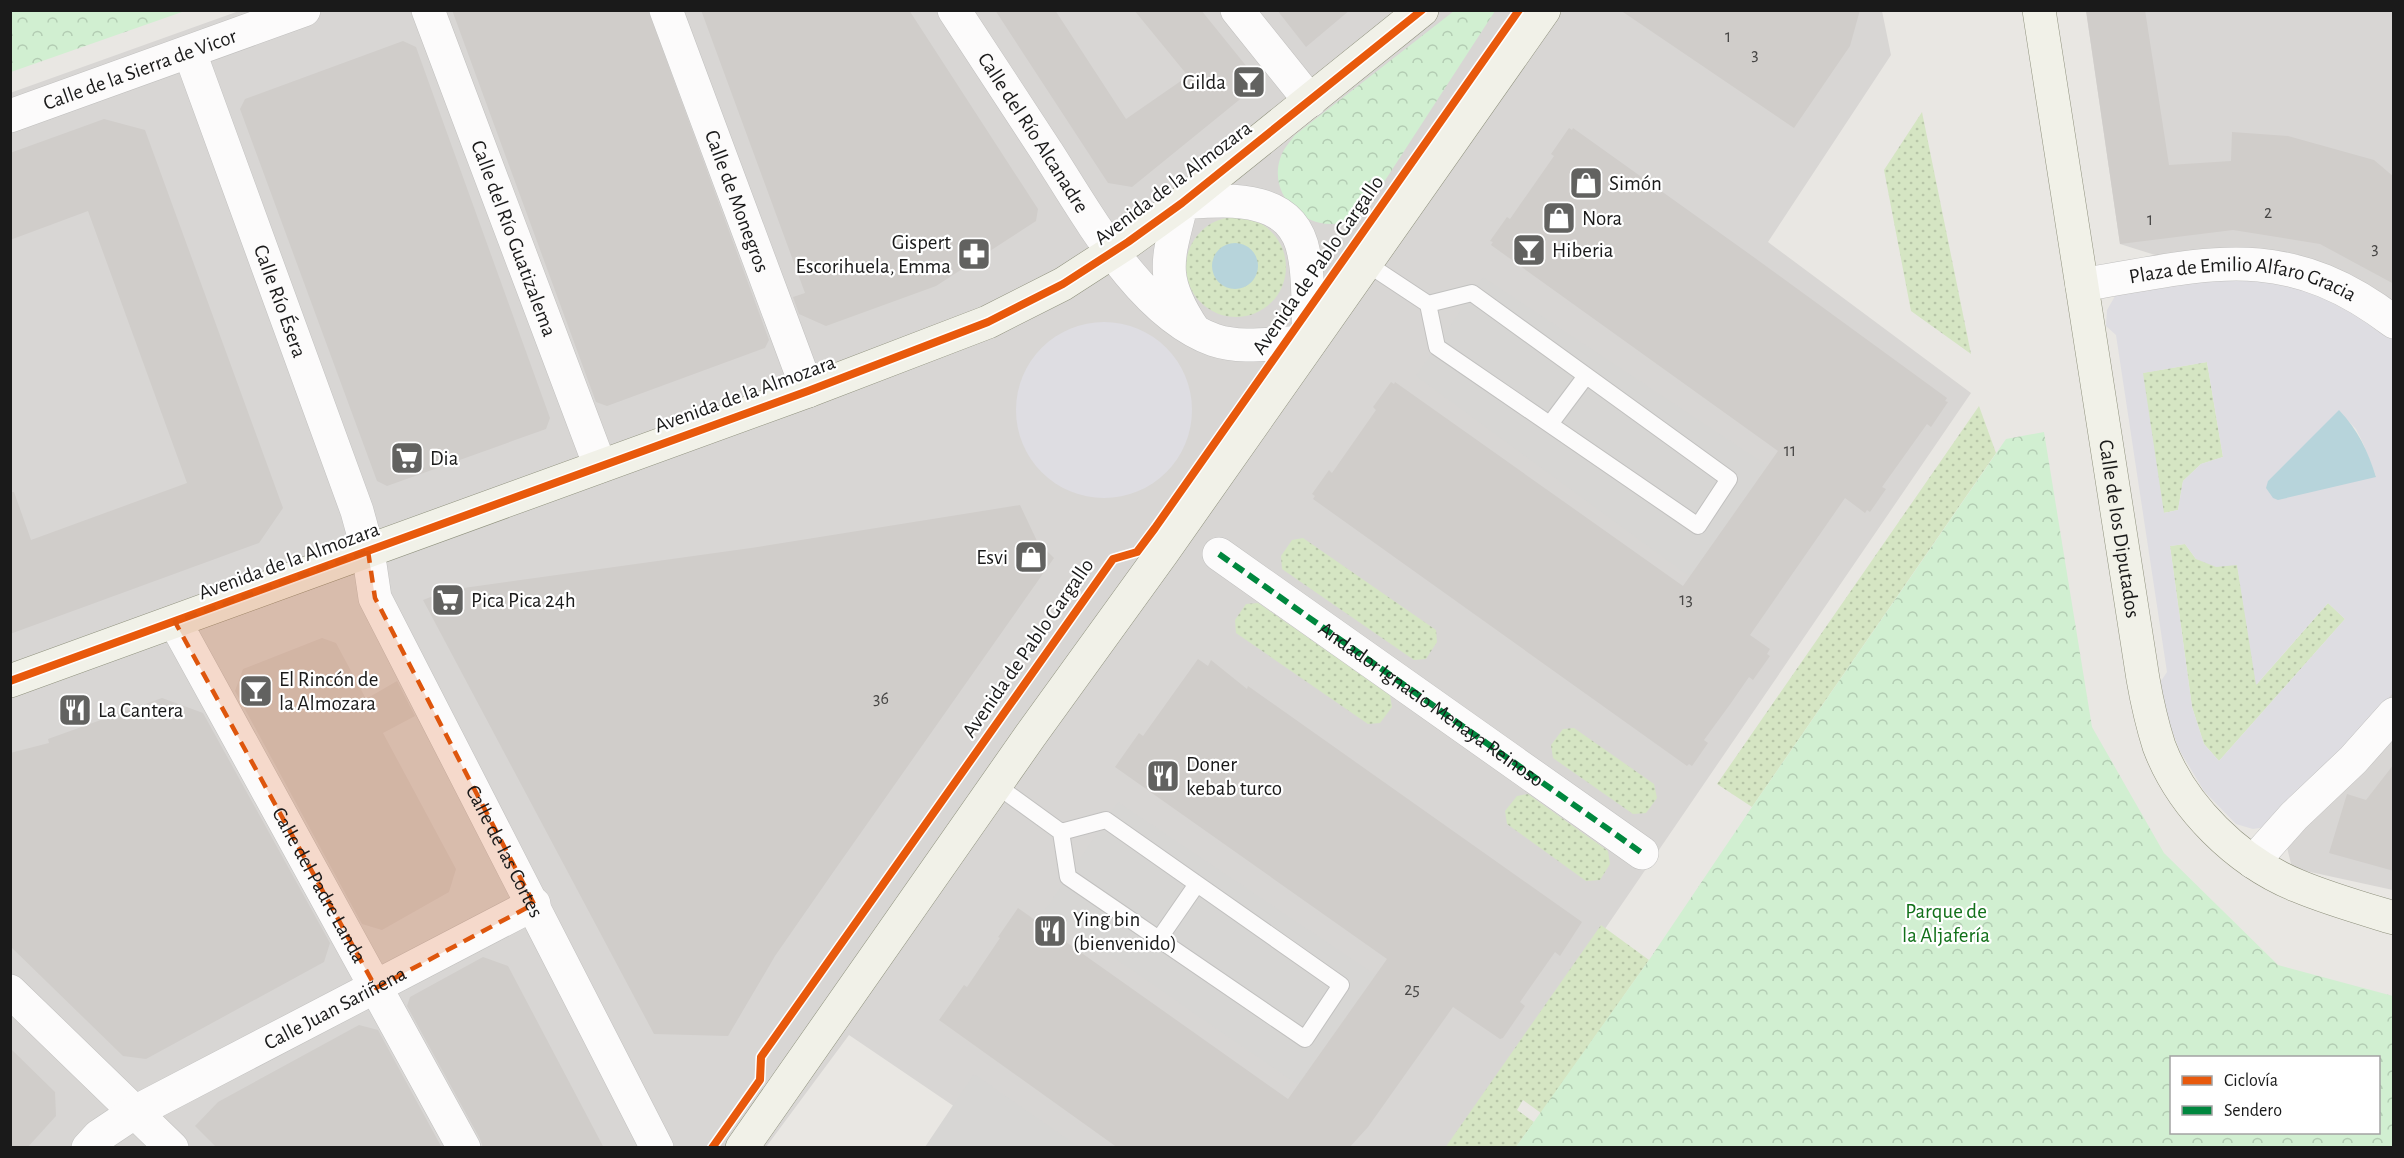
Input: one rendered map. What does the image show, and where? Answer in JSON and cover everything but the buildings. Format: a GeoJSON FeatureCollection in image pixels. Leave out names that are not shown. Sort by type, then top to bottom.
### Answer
{"type":"FeatureCollection","features":[{"type":"Feature","properties":{"kind":"street","name":"Calle de la Sierra de Vicor"},"geometry":{"type":"LineString","coordinates":[[10,116],[304,10]]}},
{"type":"Feature","properties":{"kind":"street","name":"Calle del Río Guatizalema"},"geometry":{"type":"LineString","coordinates":[[428,10],[600,466]]}},
{"type":"Feature","properties":{"kind":"street","name":"Calle de Monegros"},"geometry":{"type":"LineString","coordinates":[[666,10],[808,391]]}},
{"type":"Feature","properties":{"kind":"street","name":"Calle del Río Alcanadre"},"geometry":{"type":"LineString","coordinates":[[954,10],[1113,252]]}},
{"type":"Feature","properties":{"kind":"street"},"geometry":{"type":"LineString","coordinates":[[1237,10],[1310,101]]}},
{"type":"Feature","properties":{"kind":"street","name":"Avenida de la Almozara"},"geometry":{"type":"LineString","coordinates":[[10,681],[808,391],[988,322],[1063,284],[1182,203],[1422,10]]}},
{"type":"Feature","properties":{"kind":"street","name":"Avenida de Pablo Gargallo"},"geometry":{"type":"LineString","coordinates":[[742,1148],[1544,10]]}},
{"type":"Feature","properties":{"kind":"street","name":"Calle de los Diputados"},"geometry":{"type":"LineString","coordinates":[[2039,10],[2139,659],[2151,719],[2160,747],[2172,774],[2187,796],[2229,844],[2253,862],[2296,885],[2394,918]]}},
{"type":"Feature","properties":{"kind":"street","name":"Calle Río Ésera"},"geometry":{"type":"LineString","coordinates":[[190,53],[357,511],[368,551]]}},
{"type":"Feature","properties":{"kind":"street","name":"Avenida de la Almozara"},"geometry":{"type":"LineString","coordinates":[[1182,203],[1244,201],[1262,204],[1278,213],[1289,223],[1304,250],[1309,342]]}},
{"type":"Feature","properties":{"kind":"street"},"geometry":{"type":"LineString","coordinates":[[1182,203],[1169,253],[1169,276],[1173,294],[1194,330]]}},
{"type":"Feature","properties":{"kind":"street","name":"Avenida de Pablo Gargallo"},"geometry":{"type":"LineString","coordinates":[[1113,252],[1156,304],[1175,320],[1211,339],[1236,345],[1309,342]]}},
{"type":"Feature","properties":{"kind":"street","name":"Plaza de Emilio Alfaro Gracia"},"geometry":{"type":"LineString","coordinates":[[2082,285],[2216,264],[2265,265],[2319,278],[2368,303],[2394,322]]}},
{"type":"Feature","properties":{"kind":"street","name":"Calle de las Cortes"},"geometry":{"type":"LineString","coordinates":[[368,551],[375,598],[534,904],[657,1148]]}},
{"type":"Feature","properties":{"kind":"street","name":"Andador Ignacio Menaya Reinoso"},"geometry":{"type":"LineString","coordinates":[[1219,554],[1642,852]]}},
{"type":"Feature","properties":{"kind":"street","name":"Calle del Padre Landa"},"geometry":{"type":"LineString","coordinates":[[174,622],[464,1148]]}},
{"type":"Feature","properties":{"kind":"street"},"geometry":{"type":"LineString","coordinates":[[2253,862],[2294,816],[2353,760],[2394,714]]}},
{"type":"Feature","properties":{"kind":"street","name":"Calle Juan Sariñena"},"geometry":{"type":"LineString","coordinates":[[88,1148],[99,1137],[135,1112],[534,904]]}},
{"type":"Feature","properties":{"kind":"street"},"geometry":{"type":"LineString","coordinates":[[10,991],[172,1148]]}},
{"type":"Feature","properties":{"kind":"lane"},"geometry":{"type":"LineString","coordinates":[[1366,263],[1428,304],[1437,347],[1698,526],[1729,479],[1472,293],[1428,304]]}},
{"type":"Feature","properties":{"kind":"lane"},"geometry":{"type":"LineString","coordinates":[[1550,424],[1586,376]]}},
{"type":"Feature","properties":{"kind":"lane"},"geometry":{"type":"LineString","coordinates":[[996,785],[1061,832],[1068,877],[1305,1039],[1341,985],[1106,820],[1061,832]]}},
{"type":"Feature","properties":{"kind":"lane"},"geometry":{"type":"LineString","coordinates":[[1159,939],[1197,884]]}},
{"type":"Feature","properties":{"kind":"highlighted area"},"geometry":{"type":"Polygon","coordinates":[[[368,551],[375,598],[534,904],[376,988],[175,622],[368,551]]]}},
{"type":"Feature","properties":{"kind":"shaded area"},"geometry":{"type":"Polygon","coordinates":[[[239,11],[1882,11],[1891,55],[1768,242],[1971,393],[1456,1147],[1014,1147],[849,1035],[766,1147],[11,1147],[10,93],[239,11]]]}},
{"type":"Feature","properties":{"kind":"shaded area"},"geometry":{"type":"Polygon","coordinates":[[[2086,11],[2393,11],[2393,343],[2238,281],[2120,244],[2086,11]]]}},
{"type":"Feature","properties":{"kind":"shaded area"},"geometry":{"type":"Polygon","coordinates":[[[2235,272],[2292,280],[2380,324],[2393,338],[2393,693],[2280,817],[2266,827],[2253,829],[2236,824],[2204,791],[2180,751],[2167,718],[2159,684],[2167,672],[2116,335],[2106,326],[2107,310],[2118,291],[2235,272]],[[2207,362],[2143,373],[2164,513],[2178,510],[2183,481],[2201,464],[2223,457],[2207,362]],[[2339,411],[2268,481],[2376,476],[2356,429],[2339,411]],[[2185,544],[2170,546],[2192,707],[2204,744],[2219,761],[2345,619],[2328,603],[2256,685],[2237,565],[2216,567],[2196,559],[2185,544]]]}},
{"type":"Feature","properties":{"kind":"shaded area"},"geometry":{"type":"Polygon","coordinates":[[[1483,277],[1768,466],[1690,577],[1416,376],[1483,277]]]}},
{"type":"Feature","properties":{"kind":"shaded area"},"geometry":{"type":"Polygon","coordinates":[[[1104,322],[1138,329],[1153,337],[1166,348],[1177,361],[1185,376],[1192,410],[1185,444],[1177,459],[1166,472],[1153,483],[1138,491],[1104,498],[1070,491],[1055,483],[1042,472],[1031,459],[1023,444],[1016,410],[1023,376],[1031,361],[1042,348],[1055,337],[1070,329],[1104,322]]]}},
{"type":"Feature","properties":{"kind":"shaded area"},"geometry":{"type":"Polygon","coordinates":[[[2393,680],[2393,890],[2292,868],[2277,806],[2393,680]]]}},
{"type":"Feature","properties":{"kind":"shaded area"},"geometry":{"type":"Polygon","coordinates":[[[1118,802],[1376,975],[1298,1085],[1045,910],[1118,802]]]}},
{"type":"Feature","properties":{"kind":"shaded area"},"geometry":{"type":"Polygon","coordinates":[[[974,1074],[1079,1147],[925,1147],[974,1074]]]}},
{"type":"Feature","properties":{"kind":"green space"},"geometry":{"type":"Polygon","coordinates":[[[11,11],[182,12],[11,72],[11,11]]]}},
{"type":"Feature","properties":{"kind":"green space"},"geometry":{"type":"Polygon","coordinates":[[[1454,11],[1495,11],[1373,199],[1355,217],[1337,224],[1309,219],[1297,212],[1287,201],[1280,188],[1278,174],[1280,159],[1286,146],[1295,135],[1454,11]]]}},
{"type":"Feature","properties":{"kind":"green space"},"geometry":{"type":"Polygon","coordinates":[[[1922,112],[1971,354],[1911,311],[1884,170],[1922,112]]]}},
{"type":"Feature","properties":{"kind":"green space"},"geometry":{"type":"Polygon","coordinates":[[[1236,217],[1255,221],[1271,232],[1282,248],[1286,267],[1282,286],[1271,302],[1255,313],[1236,317],[1217,313],[1201,302],[1190,286],[1186,267],[1190,248],[1201,232],[1217,221],[1236,217]]]}},
{"type":"Feature","properties":{"kind":"green space"},"geometry":{"type":"Polygon","coordinates":[[[2207,362],[2223,457],[2201,464],[2183,481],[2178,510],[2163,513],[2142,373],[2207,362]]]}},
{"type":"Feature","properties":{"kind":"green space"},"geometry":{"type":"Polygon","coordinates":[[[1979,406],[1996,453],[1752,807],[1717,784],[1979,406]]]}},
{"type":"Feature","properties":{"kind":"green space","name":"Parque de la Aljafería"},"geometry":{"type":"Polygon","coordinates":[[[2044,432],[2092,727],[2164,853],[2278,965],[2393,996],[2393,1147],[1516,1147],[1649,960],[2006,439],[2044,432]]]}},
{"type":"Feature","properties":{"kind":"green space"},"geometry":{"type":"Polygon","coordinates":[[[1303,538],[1436,630],[1437,642],[1426,659],[1414,660],[1282,569],[1281,556],[1292,540],[1303,538]]]}},
{"type":"Feature","properties":{"kind":"green space"},"geometry":{"type":"Polygon","coordinates":[[[2185,544],[2196,559],[2237,564],[2257,684],[2328,603],[2345,619],[2219,761],[2204,744],[2192,707],[2170,546],[2185,544]]]}},
{"type":"Feature","properties":{"kind":"green space"},"geometry":{"type":"Polygon","coordinates":[[[1258,603],[1390,695],[1392,707],[1380,723],[1368,724],[1236,633],[1235,620],[1246,604],[1258,603]]]}},
{"type":"Feature","properties":{"kind":"green space"},"geometry":{"type":"Polygon","coordinates":[[[1574,728],[1654,784],[1657,798],[1646,813],[1633,814],[1553,758],[1551,745],[1563,729],[1574,728]]]}},
{"type":"Feature","properties":{"kind":"green space"},"geometry":{"type":"Polygon","coordinates":[[[1528,794],[1608,851],[1610,864],[1600,880],[1586,881],[1507,824],[1505,811],[1517,796],[1528,794]]]}},
{"type":"Feature","properties":{"kind":"green space"},"geometry":{"type":"Polygon","coordinates":[[[1601,925],[1649,960],[1541,1113],[1523,1100],[1517,1110],[1534,1122],[1516,1147],[1445,1148],[1601,925]]]}},
{"type":"Feature","properties":{"kind":"water"},"geometry":{"type":"Polygon","coordinates":[[[1235,243],[1251,250],[1258,266],[1251,282],[1235,289],[1219,282],[1212,266],[1219,250],[1235,243]]]}},
{"type":"Feature","properties":{"kind":"water"},"geometry":{"type":"Polygon","coordinates":[[[2339,410],[2362,441],[2376,477],[2278,500],[2273,498],[2266,488],[2268,481],[2339,410]]]}},
{"type":"Feature","properties":{"kind":"marked path"},"geometry":{"type":"LineString","coordinates":[[1219,554],[1642,853]]}},
{"type":"Feature","properties":{"kind":"cycle path"},"geometry":{"type":"LineString","coordinates":[[10,681],[808,391],[988,322],[1063,284],[1128,242],[1182,203],[1422,10]]}},
{"type":"Feature","properties":{"kind":"cycle path"},"geometry":{"type":"LineString","coordinates":[[712,1148],[760,1080],[761,1057],[1113,559],[1137,552],[1155,528],[1519,10]]}},
{"type":"Feature","properties":{"kind":"place","name":"Gilda"},"geometry":{"type":"Point","coordinates":[1249,82]}},
{"type":"Feature","properties":{"kind":"place","name":"Simón"},"geometry":{"type":"Point","coordinates":[1586,183]}},
{"type":"Feature","properties":{"kind":"place","name":"Nora"},"geometry":{"type":"Point","coordinates":[1559,218]}},
{"type":"Feature","properties":{"kind":"place","name":"Hiberia"},"geometry":{"type":"Point","coordinates":[1529,250]}},
{"type":"Feature","properties":{"kind":"place","name":"Gispert Escorihuela, Emma"},"geometry":{"type":"Point","coordinates":[974,254]}},
{"type":"Feature","properties":{"kind":"place","name":"Dia"},"geometry":{"type":"Point","coordinates":[407,458]}},
{"type":"Feature","properties":{"kind":"place","name":"Esvi"},"geometry":{"type":"Point","coordinates":[1031,557]}},
{"type":"Feature","properties":{"kind":"place","name":"Pica Pica 24h"},"geometry":{"type":"Point","coordinates":[448,600]}},
{"type":"Feature","properties":{"kind":"place","name":"El Rincón de la Almozara"},"geometry":{"type":"Point","coordinates":[256,691]}},
{"type":"Feature","properties":{"kind":"place","name":"La Cantera"},"geometry":{"type":"Point","coordinates":[75,710]}},
{"type":"Feature","properties":{"kind":"place","name":"Doner kebab turco"},"geometry":{"type":"Point","coordinates":[1163,776]}},
{"type":"Feature","properties":{"kind":"place","name":"Ying bin (bienvenido)"},"geometry":{"type":"Point","coordinates":[1050,931]}}]}
